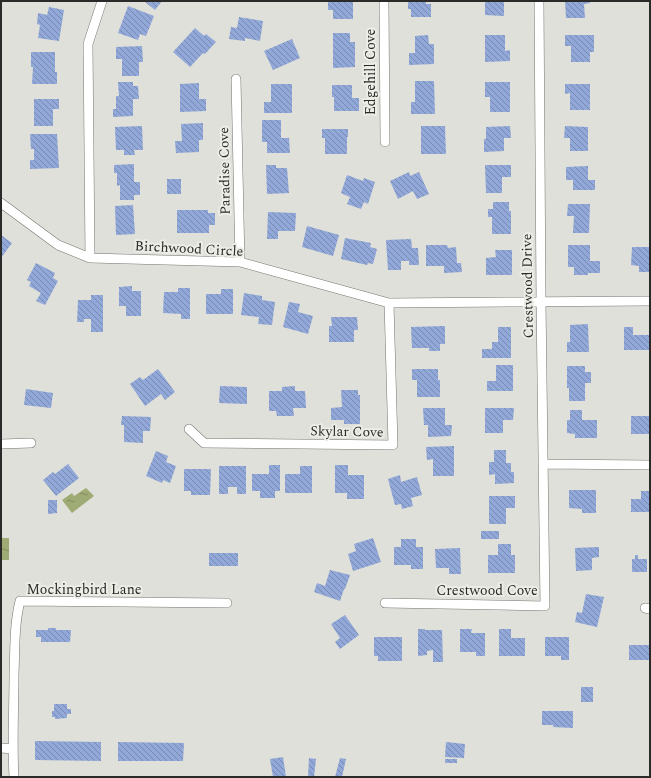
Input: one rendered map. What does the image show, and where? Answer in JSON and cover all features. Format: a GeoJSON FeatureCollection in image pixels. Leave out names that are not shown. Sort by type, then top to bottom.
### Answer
{"type":"FeatureCollection","features":[{"type":"Feature","properties":{"kind":"street"},"geometry":{"type":"LineString","coordinates":[[1,203],[58,245],[90,258],[88,44],[102,1]]}},
{"type":"Feature","properties":{"kind":"street","name":"Edgehill Cove"},"geometry":{"type":"LineString","coordinates":[[384,1],[385,142]]}},
{"type":"Feature","properties":{"kind":"street","name":"Crestwood Drive"},"geometry":{"type":"LineString","coordinates":[[539,1],[543,464]]}},
{"type":"Feature","properties":{"kind":"street","name":"Paradise Cove"},"geometry":{"type":"LineString","coordinates":[[236,79],[240,262]]}},
{"type":"Feature","properties":{"kind":"street","name":"Birchwood Circle"},"geometry":{"type":"LineString","coordinates":[[90,258],[240,262],[389,303],[650,301]]}},
{"type":"Feature","properties":{"kind":"street","name":"Skylar Cove"},"geometry":{"type":"LineString","coordinates":[[189,429],[204,444],[393,445],[389,303]]}},
{"type":"Feature","properties":{"kind":"street"},"geometry":{"type":"LineString","coordinates":[[1,444],[32,444]]}},
{"type":"Feature","properties":{"kind":"street"},"geometry":{"type":"LineString","coordinates":[[543,464],[650,465]]}},
{"type":"Feature","properties":{"kind":"street","name":"Crestwood Cove"},"geometry":{"type":"LineString","coordinates":[[385,603],[545,606],[543,464]]}},
{"type":"Feature","properties":{"kind":"street","name":"Mockingbird Lane"},"geometry":{"type":"LineString","coordinates":[[14,777],[15,634],[16,615],[20,601],[227,603]]}},
{"type":"Feature","properties":{"kind":"street"},"geometry":{"type":"LineString","coordinates":[[1,748],[13,749]]}},
{"type":"Feature","properties":{"kind":"water"},"geometry":{"type":"Polygon","coordinates":[[[86,488],[94,496],[72,513],[62,500],[72,493],[74,496],[86,488]]]}},
{"type":"Feature","properties":{"kind":"water"},"geometry":{"type":"Polygon","coordinates":[[[1,538],[9,538],[9,560],[1,560],[1,538]]]}},
{"type":"Feature","properties":{"kind":"building"},"geometry":{"type":"Polygon","coordinates":[[[144,1],[162,1],[155,10],[144,1]]]}},
{"type":"Feature","properties":{"kind":"building"},"geometry":{"type":"Polygon","coordinates":[[[328,1],[353,1],[353,19],[333,19],[333,10],[328,10],[328,1]]]}},
{"type":"Feature","properties":{"kind":"building"},"geometry":{"type":"Polygon","coordinates":[[[408,1],[426,1],[426,4],[431,4],[431,17],[411,17],[411,9],[408,9],[408,1]]]}},
{"type":"Feature","properties":{"kind":"building"},"geometry":{"type":"Polygon","coordinates":[[[485,1],[504,1],[504,16],[485,15],[485,1]]]}},
{"type":"Feature","properties":{"kind":"building"},"geometry":{"type":"Polygon","coordinates":[[[565,1],[590,1],[590,3],[584,4],[585,18],[566,18],[565,1]]]}},
{"type":"Feature","properties":{"kind":"building"},"geometry":{"type":"Polygon","coordinates":[[[128,6],[154,16],[146,36],[140,34],[138,40],[118,33],[128,6]]]}},
{"type":"Feature","properties":{"kind":"building"},"geometry":{"type":"Polygon","coordinates":[[[49,7],[64,10],[59,41],[38,38],[40,25],[37,24],[38,13],[47,15],[49,7]]]}},
{"type":"Feature","properties":{"kind":"building"},"geometry":{"type":"Polygon","coordinates":[[[239,17],[263,21],[260,41],[245,38],[245,41],[229,39],[231,27],[237,28],[239,17]]]}},
{"type":"Feature","properties":{"kind":"building"},"geometry":{"type":"Polygon","coordinates":[[[195,28],[204,36],[206,34],[216,42],[190,67],[173,52],[195,28]]]}},
{"type":"Feature","properties":{"kind":"building"},"geometry":{"type":"Polygon","coordinates":[[[333,33],[350,33],[350,42],[355,42],[355,67],[333,68],[333,33]]]}},
{"type":"Feature","properties":{"kind":"building"},"geometry":{"type":"Polygon","coordinates":[[[428,35],[429,44],[434,44],[434,64],[409,65],[409,53],[415,53],[415,36],[428,35]]]}},
{"type":"Feature","properties":{"kind":"building"},"geometry":{"type":"Polygon","coordinates":[[[485,35],[505,35],[505,51],[510,50],[510,61],[485,62],[485,35]]]}},
{"type":"Feature","properties":{"kind":"building"},"geometry":{"type":"Polygon","coordinates":[[[565,35],[594,35],[594,52],[590,52],[590,62],[571,62],[571,46],[565,46],[565,35]]]}},
{"type":"Feature","properties":{"kind":"building"},"geometry":{"type":"Polygon","coordinates":[[[292,39],[300,58],[273,70],[264,51],[292,39]]]}},
{"type":"Feature","properties":{"kind":"building"},"geometry":{"type":"Polygon","coordinates":[[[142,46],[143,62],[139,62],[139,76],[122,76],[122,59],[116,59],[116,47],[142,46]]]}},
{"type":"Feature","properties":{"kind":"building"},"geometry":{"type":"Polygon","coordinates":[[[31,52],[55,52],[55,72],[57,72],[57,84],[32,84],[33,67],[31,67],[31,52]]]}},
{"type":"Feature","properties":{"kind":"building"},"geometry":{"type":"Polygon","coordinates":[[[415,81],[434,81],[435,114],[411,114],[411,102],[415,102],[415,81]]]}},
{"type":"Feature","properties":{"kind":"building"},"geometry":{"type":"Polygon","coordinates":[[[118,82],[133,82],[133,86],[138,86],[139,99],[133,99],[133,116],[113,117],[113,109],[116,109],[116,96],[119,96],[118,82]]]}},
{"type":"Feature","properties":{"kind":"building"},"geometry":{"type":"Polygon","coordinates":[[[485,82],[510,82],[510,112],[490,112],[490,97],[485,97],[485,82]]]}},
{"type":"Feature","properties":{"kind":"building"},"geometry":{"type":"Polygon","coordinates":[[[199,83],[199,99],[206,99],[206,111],[180,112],[180,84],[199,83]]]}},
{"type":"Feature","properties":{"kind":"building"},"geometry":{"type":"Polygon","coordinates":[[[271,84],[292,84],[292,113],[264,113],[264,102],[271,102],[271,84]]]}},
{"type":"Feature","properties":{"kind":"building"},"geometry":{"type":"Polygon","coordinates":[[[565,84],[590,84],[590,110],[570,110],[570,93],[565,94],[565,84]]]}},
{"type":"Feature","properties":{"kind":"building"},"geometry":{"type":"Polygon","coordinates":[[[332,85],[352,85],[352,98],[359,98],[359,111],[334,111],[332,85]]]}},
{"type":"Feature","properties":{"kind":"building"},"geometry":{"type":"Polygon","coordinates":[[[34,99],[59,99],[59,109],[53,109],[53,126],[34,126],[34,99]]]}},
{"type":"Feature","properties":{"kind":"building"},"geometry":{"type":"Polygon","coordinates":[[[262,120],[281,120],[281,138],[289,138],[290,153],[267,153],[267,142],[262,142],[262,120]]]}},
{"type":"Feature","properties":{"kind":"building"},"geometry":{"type":"Polygon","coordinates":[[[203,123],[203,140],[199,140],[199,152],[176,153],[175,141],[182,141],[181,124],[203,123]]]}},
{"type":"Feature","properties":{"kind":"building"},"geometry":{"type":"Polygon","coordinates":[[[142,126],[143,150],[134,150],[135,155],[124,155],[124,150],[116,150],[115,127],[142,126]]]}},
{"type":"Feature","properties":{"kind":"building"},"geometry":{"type":"Polygon","coordinates":[[[421,126],[445,126],[446,154],[421,154],[421,126]]]}},
{"type":"Feature","properties":{"kind":"building"},"geometry":{"type":"Polygon","coordinates":[[[510,126],[511,138],[504,138],[504,151],[484,152],[486,127],[510,126]]]}},
{"type":"Feature","properties":{"kind":"building"},"geometry":{"type":"Polygon","coordinates":[[[565,126],[588,127],[588,151],[570,151],[570,138],[564,138],[565,126]]]}},
{"type":"Feature","properties":{"kind":"building"},"geometry":{"type":"Polygon","coordinates":[[[322,129],[348,129],[347,154],[325,154],[325,138],[322,138],[322,129]]]}},
{"type":"Feature","properties":{"kind":"building"},"geometry":{"type":"Polygon","coordinates":[[[30,134],[57,134],[59,168],[30,169],[30,160],[34,160],[34,149],[31,149],[30,134]]]}},
{"type":"Feature","properties":{"kind":"building"},"geometry":{"type":"Polygon","coordinates":[[[134,164],[134,182],[140,182],[140,195],[134,195],[134,200],[120,200],[120,185],[117,186],[117,173],[114,173],[114,165],[134,164]]]}},
{"type":"Feature","properties":{"kind":"building"},"geometry":{"type":"Polygon","coordinates":[[[266,165],[276,165],[276,168],[287,168],[289,193],[267,194],[266,165]]]}},
{"type":"Feature","properties":{"kind":"building"},"geometry":{"type":"Polygon","coordinates":[[[485,165],[511,165],[511,177],[502,177],[502,193],[486,193],[485,165]]]}},
{"type":"Feature","properties":{"kind":"building"},"geometry":{"type":"Polygon","coordinates":[[[588,166],[588,180],[595,180],[595,190],[573,190],[573,180],[566,180],[566,167],[588,166]]]}},
{"type":"Feature","properties":{"kind":"building"},"geometry":{"type":"Polygon","coordinates":[[[409,172],[410,176],[419,172],[429,194],[417,199],[413,191],[398,199],[390,181],[409,172]]]}},
{"type":"Feature","properties":{"kind":"building"},"geometry":{"type":"Polygon","coordinates":[[[347,175],[363,181],[364,178],[375,182],[368,204],[364,202],[361,209],[347,204],[350,197],[341,193],[347,175]]]}},
{"type":"Feature","properties":{"kind":"building"},"geometry":{"type":"Polygon","coordinates":[[[167,179],[181,179],[181,194],[167,194],[167,179]]]}},
{"type":"Feature","properties":{"kind":"building"},"geometry":{"type":"Polygon","coordinates":[[[493,202],[509,202],[509,211],[511,211],[511,234],[492,234],[492,217],[488,217],[488,209],[493,209],[493,202]]]}},
{"type":"Feature","properties":{"kind":"building"},"geometry":{"type":"Polygon","coordinates":[[[568,204],[590,204],[589,233],[573,233],[574,216],[567,216],[568,204]]]}},
{"type":"Feature","properties":{"kind":"building"},"geometry":{"type":"Polygon","coordinates":[[[133,205],[135,234],[116,235],[115,206],[133,205]]]}},
{"type":"Feature","properties":{"kind":"building"},"geometry":{"type":"Polygon","coordinates":[[[177,210],[208,210],[208,213],[215,213],[215,225],[209,225],[209,233],[177,233],[177,210]]]}},
{"type":"Feature","properties":{"kind":"building"},"geometry":{"type":"Polygon","coordinates":[[[268,212],[296,213],[295,231],[278,231],[278,239],[267,239],[268,212]]]}},
{"type":"Feature","properties":{"kind":"building"},"geometry":{"type":"Polygon","coordinates":[[[307,226],[339,235],[333,256],[302,247],[307,226]]]}},
{"type":"Feature","properties":{"kind":"building"},"geometry":{"type":"Polygon","coordinates":[[[1,235],[12,243],[1,258],[1,235]]]}},
{"type":"Feature","properties":{"kind":"building"},"geometry":{"type":"Polygon","coordinates":[[[345,238],[371,243],[370,247],[377,249],[373,264],[368,263],[367,265],[341,259],[345,238]]]}},
{"type":"Feature","properties":{"kind":"building"},"geometry":{"type":"Polygon","coordinates":[[[411,239],[412,248],[418,248],[419,265],[409,265],[409,261],[401,261],[401,270],[388,270],[386,240],[411,239]]]}},
{"type":"Feature","properties":{"kind":"building"},"geometry":{"type":"Polygon","coordinates":[[[426,245],[447,245],[448,248],[456,247],[457,263],[461,263],[462,272],[444,273],[444,266],[426,266],[426,245]]]}},
{"type":"Feature","properties":{"kind":"building"},"geometry":{"type":"Polygon","coordinates":[[[568,245],[590,245],[590,261],[600,261],[600,273],[574,275],[574,267],[568,267],[568,245]]]}},
{"type":"Feature","properties":{"kind":"building"},"geometry":{"type":"Polygon","coordinates":[[[632,247],[650,247],[650,272],[639,272],[639,266],[631,265],[632,247]]]}},
{"type":"Feature","properties":{"kind":"building"},"geometry":{"type":"Polygon","coordinates":[[[495,250],[512,250],[512,275],[486,275],[486,258],[496,257],[495,250]]]}},
{"type":"Feature","properties":{"kind":"building"},"geometry":{"type":"Polygon","coordinates":[[[36,263],[55,273],[53,278],[58,281],[45,305],[36,301],[41,293],[29,286],[31,282],[27,280],[36,263]]]}},
{"type":"Feature","properties":{"kind":"building"},"geometry":{"type":"Polygon","coordinates":[[[132,286],[132,291],[141,291],[141,316],[126,316],[126,306],[119,306],[119,287],[132,286]]]}},
{"type":"Feature","properties":{"kind":"building"},"geometry":{"type":"Polygon","coordinates":[[[178,288],[190,288],[190,319],[181,319],[181,314],[163,313],[164,292],[178,292],[178,288]]]}},
{"type":"Feature","properties":{"kind":"building"},"geometry":{"type":"Polygon","coordinates":[[[221,289],[233,289],[233,314],[206,314],[206,294],[221,294],[221,289]]]}},
{"type":"Feature","properties":{"kind":"building"},"geometry":{"type":"Polygon","coordinates":[[[244,293],[262,296],[262,300],[275,302],[272,325],[258,324],[259,317],[241,315],[244,293]]]}},
{"type":"Feature","properties":{"kind":"building"},"geometry":{"type":"Polygon","coordinates":[[[91,295],[103,295],[103,332],[91,332],[91,319],[84,319],[84,322],[77,322],[78,300],[91,300],[91,295]]]}},
{"type":"Feature","properties":{"kind":"building"},"geometry":{"type":"Polygon","coordinates":[[[289,302],[300,304],[298,312],[313,316],[308,334],[283,327],[289,302]]]}},
{"type":"Feature","properties":{"kind":"building"},"geometry":{"type":"Polygon","coordinates":[[[331,317],[357,317],[358,330],[354,330],[354,342],[329,342],[329,326],[332,326],[331,317]]]}},
{"type":"Feature","properties":{"kind":"building"},"geometry":{"type":"Polygon","coordinates":[[[588,324],[589,352],[567,352],[567,342],[570,342],[570,325],[588,324]]]}},
{"type":"Feature","properties":{"kind":"building"},"geometry":{"type":"Polygon","coordinates":[[[445,326],[445,344],[440,344],[440,351],[429,351],[429,348],[412,348],[411,327],[445,326]]]}},
{"type":"Feature","properties":{"kind":"building"},"geometry":{"type":"Polygon","coordinates":[[[498,327],[511,327],[511,358],[482,358],[482,349],[492,349],[492,342],[498,342],[498,327]]]}},
{"type":"Feature","properties":{"kind":"building"},"geometry":{"type":"Polygon","coordinates":[[[624,327],[633,327],[633,335],[650,335],[650,350],[624,350],[624,327]]]}},
{"type":"Feature","properties":{"kind":"building"},"geometry":{"type":"Polygon","coordinates":[[[496,365],[513,365],[513,391],[487,391],[487,381],[496,381],[496,365]]]}},
{"type":"Feature","properties":{"kind":"building"},"geometry":{"type":"Polygon","coordinates":[[[567,366],[585,366],[585,372],[591,372],[591,383],[585,383],[585,401],[569,401],[569,388],[567,388],[567,366]]]}},
{"type":"Feature","properties":{"kind":"building"},"geometry":{"type":"Polygon","coordinates":[[[158,369],[175,392],[165,400],[161,394],[145,406],[130,384],[140,377],[143,380],[158,369]]]}},
{"type":"Feature","properties":{"kind":"building"},"geometry":{"type":"Polygon","coordinates":[[[412,369],[438,369],[438,380],[440,380],[440,397],[417,397],[417,380],[412,380],[412,369]]]}},
{"type":"Feature","properties":{"kind":"building"},"geometry":{"type":"Polygon","coordinates":[[[220,386],[247,387],[247,404],[219,403],[220,386]]]}},
{"type":"Feature","properties":{"kind":"building"},"geometry":{"type":"Polygon","coordinates":[[[295,386],[295,391],[305,391],[306,408],[293,408],[294,416],[277,416],[276,411],[269,411],[269,391],[282,391],[282,387],[295,386]]]}},
{"type":"Feature","properties":{"kind":"building"},"geometry":{"type":"Polygon","coordinates":[[[26,389],[53,393],[51,408],[24,405],[26,389]]]}},
{"type":"Feature","properties":{"kind":"building"},"geometry":{"type":"Polygon","coordinates":[[[341,390],[358,390],[358,395],[360,395],[360,424],[344,424],[344,420],[331,420],[331,408],[342,407],[341,390]]]}},
{"type":"Feature","properties":{"kind":"building"},"geometry":{"type":"Polygon","coordinates":[[[423,408],[445,408],[445,425],[452,425],[451,436],[428,437],[428,425],[424,425],[423,408]]]}},
{"type":"Feature","properties":{"kind":"building"},"geometry":{"type":"Polygon","coordinates":[[[485,408],[514,408],[513,420],[503,420],[503,433],[485,433],[485,408]]]}},
{"type":"Feature","properties":{"kind":"building"},"geometry":{"type":"Polygon","coordinates":[[[570,410],[582,410],[582,420],[597,420],[597,438],[575,438],[575,434],[567,433],[567,420],[570,420],[570,410]]]}},
{"type":"Feature","properties":{"kind":"building"},"geometry":{"type":"Polygon","coordinates":[[[122,416],[151,417],[150,431],[143,431],[143,443],[124,442],[124,425],[121,425],[122,416]]]}},
{"type":"Feature","properties":{"kind":"building"},"geometry":{"type":"Polygon","coordinates":[[[631,416],[650,416],[650,434],[631,434],[631,416]]]}},
{"type":"Feature","properties":{"kind":"building"},"geometry":{"type":"Polygon","coordinates":[[[454,446],[454,476],[433,476],[433,459],[427,460],[426,447],[454,446]]]}},
{"type":"Feature","properties":{"kind":"building"},"geometry":{"type":"Polygon","coordinates":[[[494,450],[506,450],[506,463],[511,463],[511,472],[514,472],[514,483],[495,484],[495,474],[489,475],[489,462],[494,462],[494,450]]]}},
{"type":"Feature","properties":{"kind":"building"},"geometry":{"type":"Polygon","coordinates":[[[156,451],[168,456],[166,462],[176,466],[170,483],[163,480],[162,483],[146,476],[156,451]]]}},
{"type":"Feature","properties":{"kind":"building"},"geometry":{"type":"Polygon","coordinates":[[[68,464],[79,478],[56,496],[43,480],[53,472],[55,474],[68,464]]]}},
{"type":"Feature","properties":{"kind":"building"},"geometry":{"type":"Polygon","coordinates":[[[269,465],[280,465],[280,491],[275,491],[275,498],[260,498],[260,491],[252,491],[252,474],[269,474],[269,465]]]}},
{"type":"Feature","properties":{"kind":"building"},"geometry":{"type":"Polygon","coordinates":[[[335,465],[348,465],[348,475],[364,475],[364,499],[347,499],[347,493],[335,493],[335,465]]]}},
{"type":"Feature","properties":{"kind":"building"},"geometry":{"type":"Polygon","coordinates":[[[219,466],[246,466],[246,494],[237,494],[237,487],[228,487],[228,494],[219,494],[219,466]]]}},
{"type":"Feature","properties":{"kind":"building"},"geometry":{"type":"Polygon","coordinates":[[[300,466],[312,466],[312,493],[285,493],[285,474],[300,474],[300,466]]]}},
{"type":"Feature","properties":{"kind":"building"},"geometry":{"type":"Polygon","coordinates":[[[184,469],[211,469],[210,495],[191,495],[191,491],[184,491],[184,469]]]}},
{"type":"Feature","properties":{"kind":"building"},"geometry":{"type":"Polygon","coordinates":[[[400,475],[401,482],[417,477],[422,495],[411,498],[413,506],[402,509],[401,504],[395,505],[388,479],[400,475]]]}},
{"type":"Feature","properties":{"kind":"building"},"geometry":{"type":"Polygon","coordinates":[[[569,490],[596,490],[596,513],[582,513],[582,509],[569,508],[569,490]]]}},
{"type":"Feature","properties":{"kind":"building"},"geometry":{"type":"Polygon","coordinates":[[[641,491],[650,491],[650,512],[631,512],[631,499],[641,499],[641,491]]]}},
{"type":"Feature","properties":{"kind":"building"},"geometry":{"type":"Polygon","coordinates":[[[489,496],[515,496],[515,508],[506,508],[506,524],[489,524],[489,496]]]}},
{"type":"Feature","properties":{"kind":"building"},"geometry":{"type":"Polygon","coordinates":[[[48,500],[57,500],[57,513],[48,514],[48,500]]]}},
{"type":"Feature","properties":{"kind":"building"},"geometry":{"type":"Polygon","coordinates":[[[481,531],[499,531],[499,539],[481,539],[481,531]]]}},
{"type":"Feature","properties":{"kind":"building"},"geometry":{"type":"Polygon","coordinates":[[[373,538],[381,562],[353,571],[348,554],[356,551],[354,544],[373,538]]]}},
{"type":"Feature","properties":{"kind":"building"},"geometry":{"type":"Polygon","coordinates":[[[401,539],[416,539],[416,547],[423,547],[423,569],[411,569],[411,565],[394,565],[394,547],[401,547],[401,539]]]}},
{"type":"Feature","properties":{"kind":"building"},"geometry":{"type":"Polygon","coordinates":[[[498,544],[511,544],[511,555],[515,555],[515,573],[488,573],[488,555],[498,555],[498,544]]]}},
{"type":"Feature","properties":{"kind":"building"},"geometry":{"type":"Polygon","coordinates":[[[599,547],[599,557],[592,558],[592,570],[576,571],[575,548],[599,547]]]}},
{"type":"Feature","properties":{"kind":"building"},"geometry":{"type":"Polygon","coordinates":[[[460,548],[461,574],[449,574],[449,568],[436,568],[435,549],[460,548]]]}},
{"type":"Feature","properties":{"kind":"building"},"geometry":{"type":"Polygon","coordinates":[[[209,553],[238,553],[238,566],[209,566],[209,553]]]}},
{"type":"Feature","properties":{"kind":"building"},"geometry":{"type":"Polygon","coordinates":[[[635,555],[638,555],[638,559],[647,559],[647,572],[632,572],[632,559],[635,559],[635,555]]]}},
{"type":"Feature","properties":{"kind":"building"},"geometry":{"type":"Polygon","coordinates":[[[330,570],[350,575],[340,601],[314,592],[317,583],[325,586],[330,570]]]}},
{"type":"Feature","properties":{"kind":"building"},"geometry":{"type":"Polygon","coordinates":[[[586,594],[604,597],[597,627],[575,622],[577,612],[582,613],[586,594]]]}},
{"type":"Feature","properties":{"kind":"building"},"geometry":{"type":"Polygon","coordinates":[[[345,615],[359,635],[340,649],[335,642],[340,638],[331,624],[345,615]]]}},
{"type":"Feature","properties":{"kind":"building"},"geometry":{"type":"Polygon","coordinates":[[[48,628],[56,628],[56,630],[71,630],[70,642],[41,642],[41,637],[36,637],[36,630],[48,630],[48,628]]]}},
{"type":"Feature","properties":{"kind":"building"},"geometry":{"type":"Polygon","coordinates":[[[418,629],[442,630],[443,662],[433,662],[433,650],[427,651],[427,655],[418,656],[418,629]]]}},
{"type":"Feature","properties":{"kind":"building"},"geometry":{"type":"Polygon","coordinates":[[[460,629],[472,629],[471,633],[485,633],[485,656],[476,656],[476,652],[460,652],[460,629]]]}},
{"type":"Feature","properties":{"kind":"building"},"geometry":{"type":"Polygon","coordinates":[[[499,629],[511,629],[511,638],[525,638],[525,656],[499,656],[499,629]]]}},
{"type":"Feature","properties":{"kind":"building"},"geometry":{"type":"Polygon","coordinates":[[[374,637],[402,637],[402,661],[378,661],[378,656],[374,656],[374,637]]]}},
{"type":"Feature","properties":{"kind":"building"},"geometry":{"type":"Polygon","coordinates":[[[545,637],[569,637],[569,660],[561,660],[561,656],[545,656],[545,637]]]}},
{"type":"Feature","properties":{"kind":"building"},"geometry":{"type":"Polygon","coordinates":[[[629,645],[650,645],[650,660],[629,660],[629,645]]]}},
{"type":"Feature","properties":{"kind":"building"},"geometry":{"type":"Polygon","coordinates":[[[581,687],[593,687],[593,702],[581,702],[581,687]]]}},
{"type":"Feature","properties":{"kind":"building"},"geometry":{"type":"Polygon","coordinates":[[[54,704],[67,704],[67,709],[71,709],[71,714],[67,714],[67,718],[55,719],[55,717],[52,717],[54,704]]]}},
{"type":"Feature","properties":{"kind":"building"},"geometry":{"type":"Polygon","coordinates":[[[542,711],[573,711],[573,728],[542,725],[542,711]]]}},
{"type":"Feature","properties":{"kind":"building"},"geometry":{"type":"Polygon","coordinates":[[[35,741],[101,742],[101,761],[35,760],[35,741]]]}},
{"type":"Feature","properties":{"kind":"building"},"geometry":{"type":"Polygon","coordinates":[[[118,742],[184,743],[183,761],[118,761],[118,742]]]}},
{"type":"Feature","properties":{"kind":"building"},"geometry":{"type":"Polygon","coordinates":[[[446,742],[465,744],[464,758],[445,757],[446,742]]]}},
{"type":"Feature","properties":{"kind":"building"},"geometry":{"type":"Polygon","coordinates":[[[283,757],[286,777],[273,777],[270,759],[283,757]]]}},
{"type":"Feature","properties":{"kind":"building"},"geometry":{"type":"Polygon","coordinates":[[[309,758],[316,759],[314,777],[308,777],[309,758]]]}},
{"type":"Feature","properties":{"kind":"building"},"geometry":{"type":"Polygon","coordinates":[[[340,758],[346,759],[342,777],[335,777],[340,758]]]}},
{"type":"Feature","properties":{"kind":"building"},"geometry":{"type":"Polygon","coordinates":[[[445,759],[457,759],[457,763],[445,763],[445,759]]]}}]}
